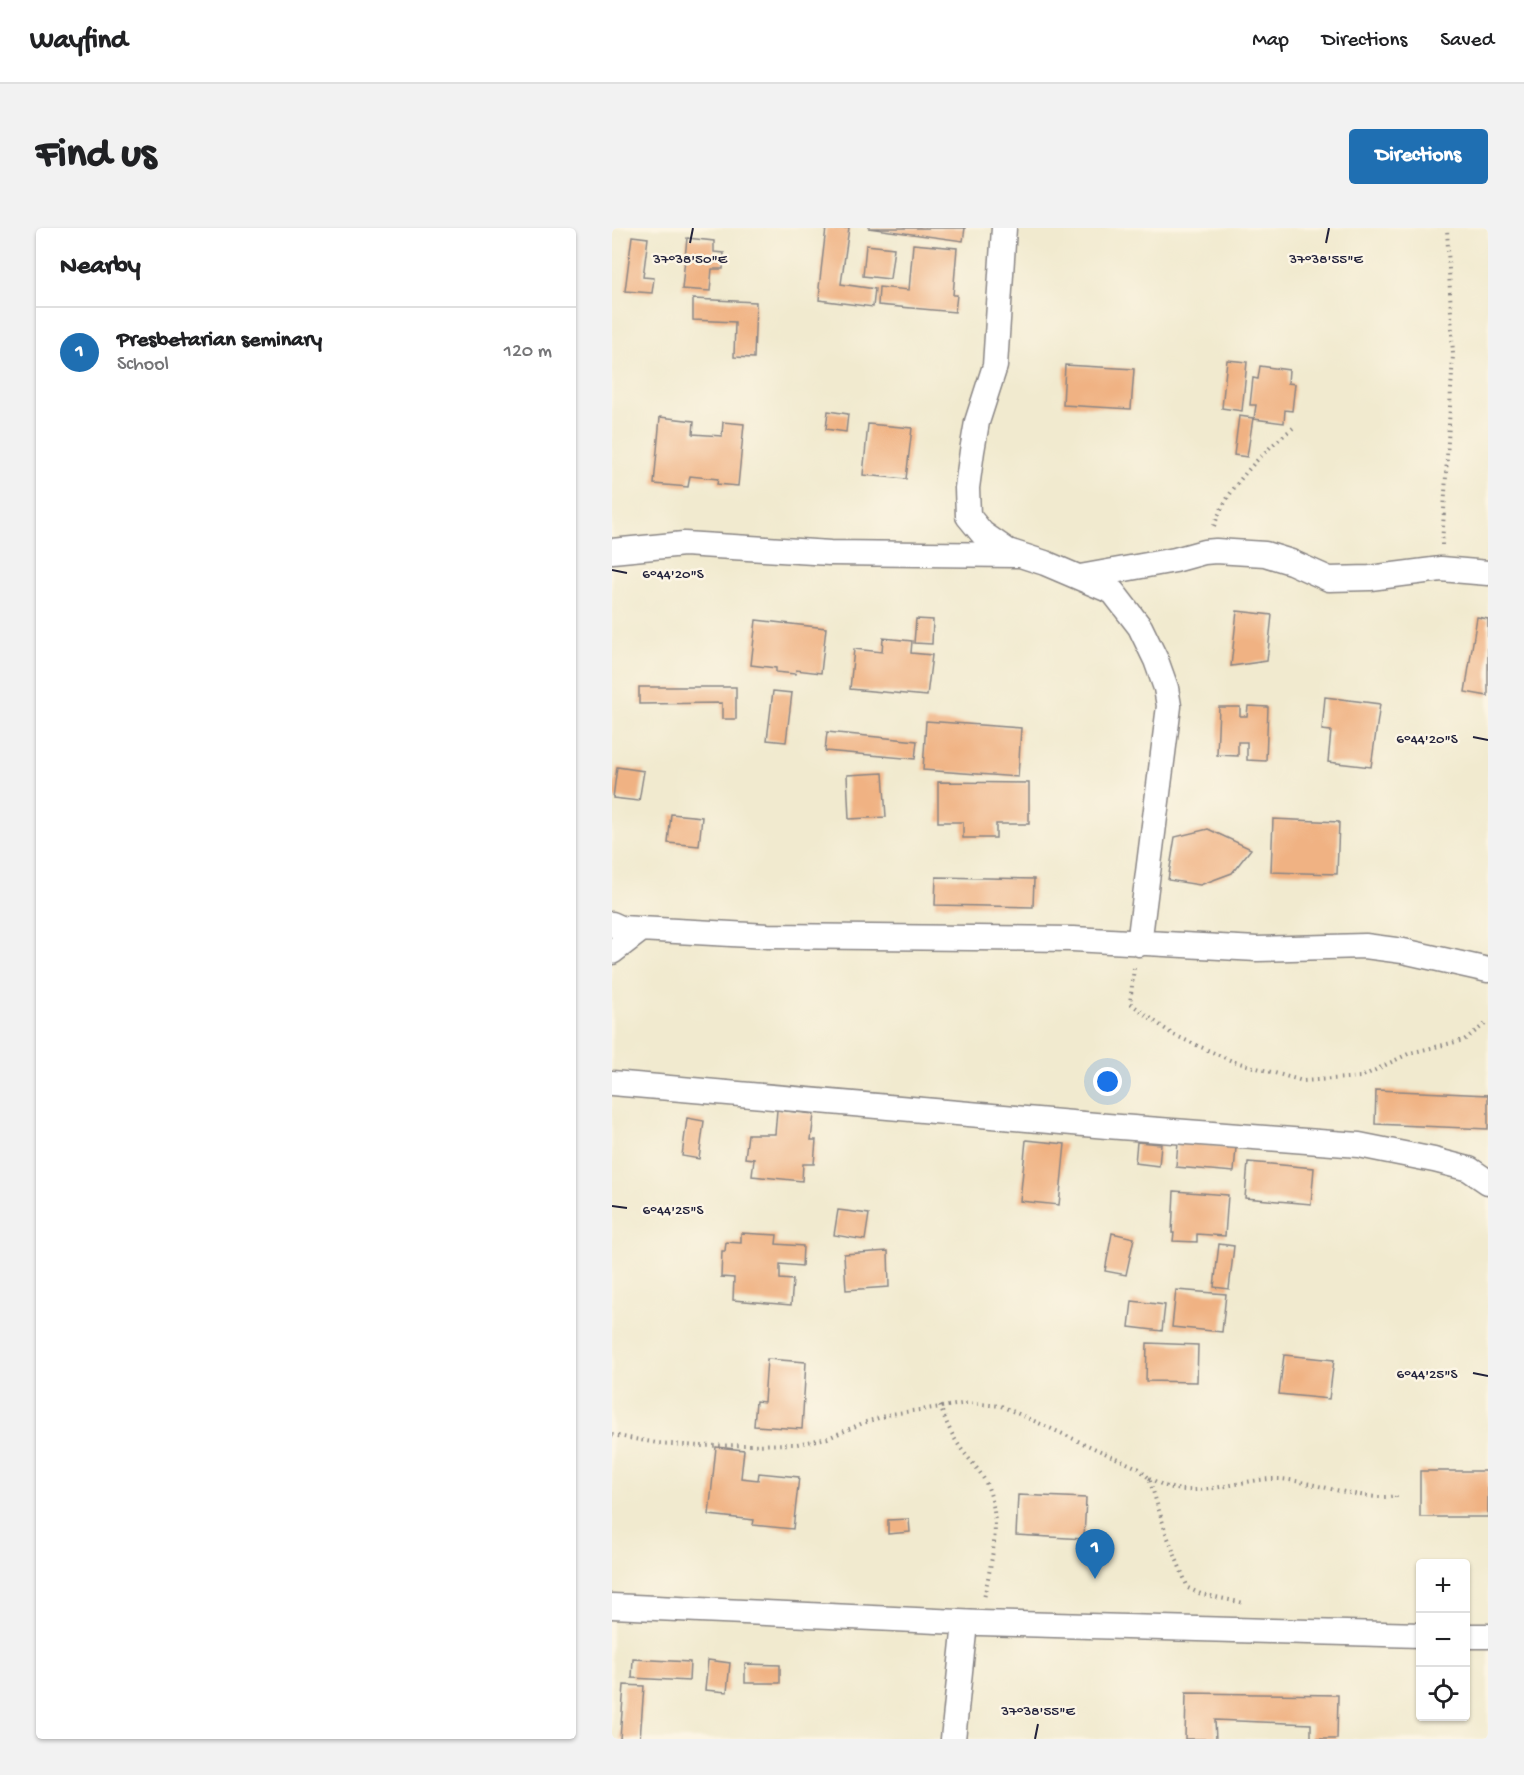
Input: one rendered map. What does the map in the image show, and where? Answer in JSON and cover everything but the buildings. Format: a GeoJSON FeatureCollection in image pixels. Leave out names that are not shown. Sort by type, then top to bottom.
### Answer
{"type":"FeatureCollection","features":[{"type":"Feature","properties":{"kind":"street"},"geometry":{"type":"LineString","coordinates":[[1004,228],[995,366],[977,422],[967,488],[968,516],[982,532],[1008,550],[1113,592],[1140,627],[1156,660],[1166,688],[1169,706],[1139,944]]}},
{"type":"Feature","properties":{"kind":"street"},"geometry":{"type":"LineString","coordinates":[[612,551],[684,544],[830,553],[1021,555]]}},
{"type":"Feature","properties":{"kind":"street"},"geometry":{"type":"LineString","coordinates":[[1080,577],[1175,560],[1204,552],[1243,551],[1265,554],[1291,562],[1329,579],[1370,578],[1441,569],[1488,573]]}},
{"type":"Feature","properties":{"kind":"street"},"geometry":{"type":"LineString","coordinates":[[612,924],[621,928],[768,936],[1073,939],[1257,949],[1365,946],[1403,951],[1488,970]]}},
{"type":"Feature","properties":{"kind":"street"},"geometry":{"type":"LineString","coordinates":[[612,952],[642,929]]}},
{"type":"Feature","properties":{"kind":"street"},"geometry":{"type":"LineString","coordinates":[[612,1083],[1084,1124],[1359,1145],[1434,1160],[1483,1175]]}},
{"type":"Feature","properties":{"kind":"street"},"geometry":{"type":"LineString","coordinates":[[612,1606],[973,1623],[1416,1635]]}},
{"type":"Feature","properties":{"kind":"street"},"geometry":{"type":"LineString","coordinates":[[953,1739],[973,1623]]}},
{"type":"Feature","properties":{"kind":"street"},"geometry":{"type":"LineString","coordinates":[[1470,1636],[1488,1636]]}},
{"type":"Feature","properties":{"kind":"path"},"geometry":{"type":"LineString","coordinates":[[1441,569],[1453,355],[1447,228]]}},
{"type":"Feature","properties":{"kind":"path"},"geometry":{"type":"LineString","coordinates":[[1204,552],[1218,514],[1233,491],[1267,448],[1293,428]]}},
{"type":"Feature","properties":{"kind":"path"},"geometry":{"type":"LineString","coordinates":[[1139,944],[1132,977],[1130,1004],[1172,1034],[1232,1061],[1303,1081],[1361,1077],[1410,1053],[1464,1040],[1488,1022]]}},
{"type":"Feature","properties":{"kind":"path"},"geometry":{"type":"LineString","coordinates":[[612,1435],[657,1443],[699,1446],[797,1444],[828,1438],[891,1414],[969,1403],[1001,1406],[1138,1468],[1149,1478],[1167,1487],[1191,1490],[1264,1479],[1284,1480],[1377,1497],[1396,1496],[1395,1501]]}},
{"type":"Feature","properties":{"kind":"path"},"geometry":{"type":"LineString","coordinates":[[940,1406],[957,1443],[985,1482],[995,1520],[995,1544],[973,1623]]}},
{"type":"Feature","properties":{"kind":"path"},"geometry":{"type":"LineString","coordinates":[[1149,1478],[1166,1533],[1188,1588],[1201,1594],[1242,1602],[1271,1631]]}},
{"type":"Feature","properties":{"kind":"place","name":"Presbetarian seminary"},"geometry":{"type":"Point","coordinates":[1095,1579]}}]}
